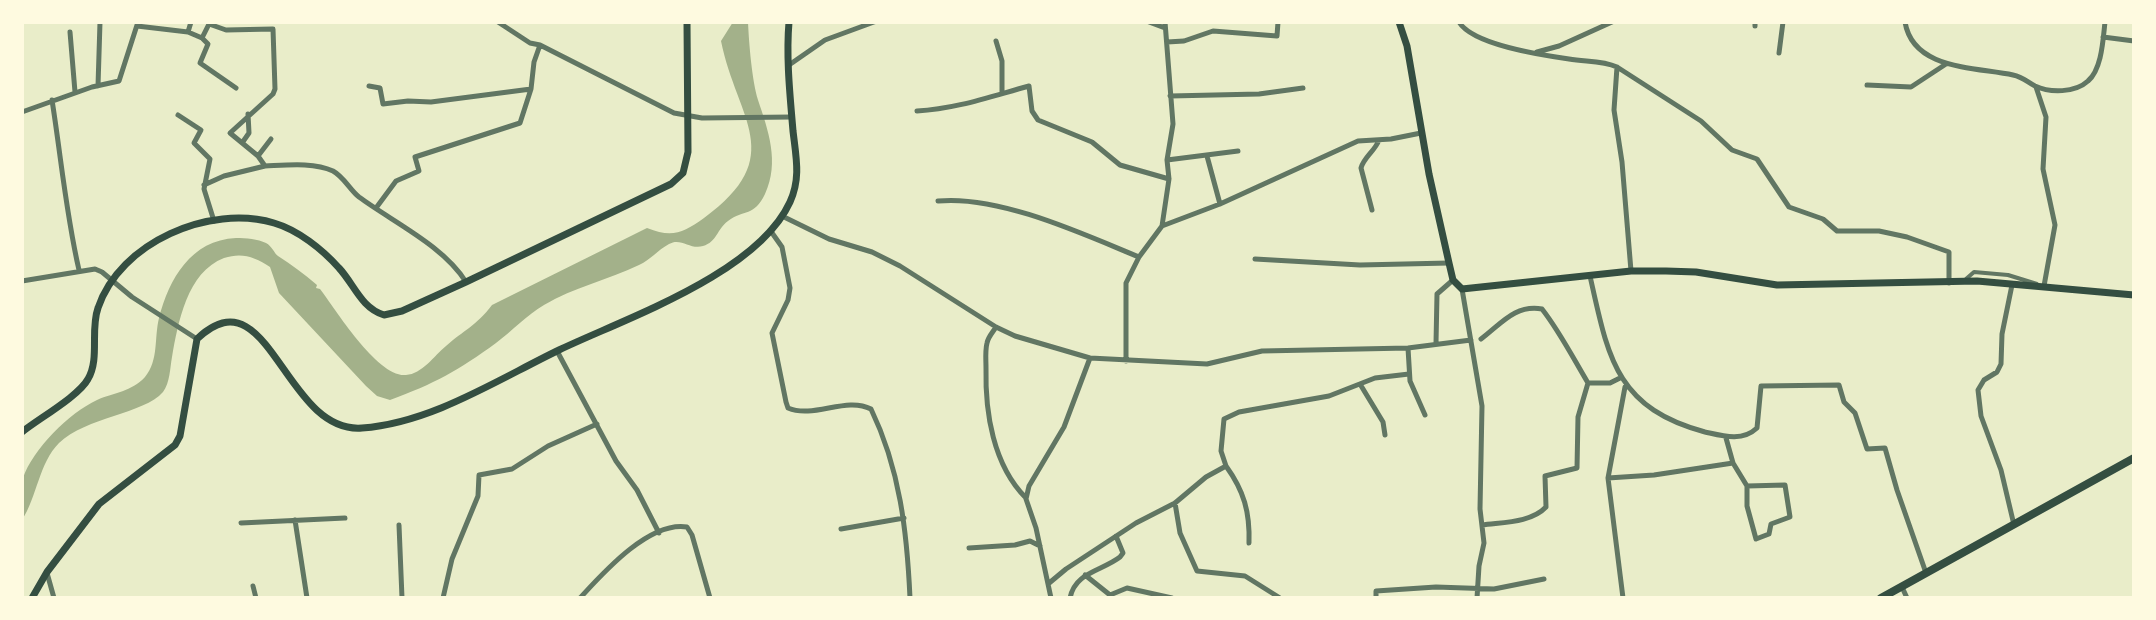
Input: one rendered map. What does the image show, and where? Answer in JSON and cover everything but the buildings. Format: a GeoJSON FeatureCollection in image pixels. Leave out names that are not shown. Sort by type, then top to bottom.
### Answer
{"type":"FeatureCollection","features":[{"type":"Feature","properties":{"kind":"main road"},"geometry":{"type":"LineString","coordinates":[[22,432],[87,382],[92,368],[95,316],[104,293],[137,254],[160,237],[214,221],[260,220],[289,229],[340,268],[367,307],[384,315],[402,311],[466,282],[671,184],[686,166],[687,22]]}},
{"type":"Feature","properties":{"kind":"main road"},"geometry":{"type":"LineString","coordinates":[[32,598],[47,572],[99,504],[175,445],[180,436],[197,339],[219,324],[236,321],[249,326],[267,344],[283,371],[315,409],[330,421],[348,429],[389,424],[426,412],[663,305],[736,260],[782,216],[797,178],[788,66],[789,22]]}},
{"type":"Feature","properties":{"kind":"main road"},"geometry":{"type":"LineString","coordinates":[[1399,22],[1407,46],[1421,133],[1453,280],[1462,289],[1631,271],[1696,272],[1777,285],[1960,283],[2044,286],[2134,295]]}},
{"type":"Feature","properties":{"kind":"main road"},"geometry":{"type":"LineString","coordinates":[[1881,598],[2134,458]]}},
{"type":"Feature","properties":{"kind":"street"},"geometry":{"type":"LineString","coordinates":[[98,86],[100,22]]}},
{"type":"Feature","properties":{"kind":"street"},"geometry":{"type":"LineString","coordinates":[[188,32],[191,22]]}},
{"type":"Feature","properties":{"kind":"street"},"geometry":{"type":"LineString","coordinates":[[498,22],[530,43],[540,45],[674,113],[702,118],[792,117]]}},
{"type":"Feature","properties":{"kind":"street"},"geometry":{"type":"LineString","coordinates":[[788,66],[825,40],[874,22]]}},
{"type":"Feature","properties":{"kind":"street"},"geometry":{"type":"LineString","coordinates":[[1126,361],[1126,283],[1139,257],[1162,226],[1173,124],[1165,25],[1149,22]]}},
{"type":"Feature","properties":{"kind":"street"},"geometry":{"type":"LineString","coordinates":[[1167,42],[1184,41],[1213,31],[1277,36],[1278,22]]}},
{"type":"Feature","properties":{"kind":"street"},"geometry":{"type":"LineString","coordinates":[[1459,22],[1464,31],[1483,39],[1564,59],[1605,61],[1617,67],[1701,121],[1732,150],[1757,159],[1789,207],[1823,219],[1837,231],[1879,231],[1949,252],[1949,283]]}},
{"type":"Feature","properties":{"kind":"street"},"geometry":{"type":"LineString","coordinates":[[1536,52],[1559,46],[1612,22]]}},
{"type":"Feature","properties":{"kind":"street"},"geometry":{"type":"LineString","coordinates":[[1779,53],[1783,22]]}},
{"type":"Feature","properties":{"kind":"street"},"geometry":{"type":"LineString","coordinates":[[1905,22],[1908,38],[1933,58],[1947,64],[2023,77],[2035,86],[2056,91],[2087,83],[2094,75],[2105,22]]}},
{"type":"Feature","properties":{"kind":"street"},"geometry":{"type":"LineString","coordinates":[[202,38],[209,23],[226,30],[273,29],[273,94],[230,133],[258,156],[265,166]]}},
{"type":"Feature","properties":{"kind":"street"},"geometry":{"type":"LineString","coordinates":[[22,112],[75,92],[119,81],[138,24],[188,32],[202,38],[208,44],[200,63],[236,88]]}},
{"type":"Feature","properties":{"kind":"street"},"geometry":{"type":"LineString","coordinates":[[70,32],[75,92]]}},
{"type":"Feature","properties":{"kind":"street"},"geometry":{"type":"LineString","coordinates":[[2103,37],[2134,41]]}},
{"type":"Feature","properties":{"kind":"street"},"geometry":{"type":"LineString","coordinates":[[996,41],[1002,61],[1002,92]]}},
{"type":"Feature","properties":{"kind":"street"},"geometry":{"type":"LineString","coordinates":[[376,208],[396,181],[419,171],[415,157],[520,123],[540,45]]}},
{"type":"Feature","properties":{"kind":"street"},"geometry":{"type":"LineString","coordinates":[[1867,85],[1911,87],[1947,64]]}},
{"type":"Feature","properties":{"kind":"street"},"geometry":{"type":"LineString","coordinates":[[1617,67],[1614,110],[1622,162],[1631,271]]}},
{"type":"Feature","properties":{"kind":"street"},"geometry":{"type":"LineString","coordinates":[[369,86],[380,88],[383,104],[431,102],[531,89]]}},
{"type":"Feature","properties":{"kind":"street"},"geometry":{"type":"LineString","coordinates":[[917,111],[956,106],[1029,86],[1032,111],[1038,120],[1092,142],[1120,165],[1169,179]]}},
{"type":"Feature","properties":{"kind":"street"},"geometry":{"type":"LineString","coordinates":[[1960,283],[1974,272],[2008,275],[2044,286],[2055,225],[2043,169],[2046,117],[2035,86]]}},
{"type":"Feature","properties":{"kind":"street"},"geometry":{"type":"LineString","coordinates":[[1170,96],[1259,94],[1303,88]]}},
{"type":"Feature","properties":{"kind":"street"},"geometry":{"type":"LineString","coordinates":[[52,100],[60,141],[69,226],[79,270]]}},
{"type":"Feature","properties":{"kind":"street"},"geometry":{"type":"LineString","coordinates":[[242,143],[249,133],[248,114]]}},
{"type":"Feature","properties":{"kind":"street"},"geometry":{"type":"LineString","coordinates":[[178,115],[201,130],[194,143],[210,159],[204,185],[214,221]]}},
{"type":"Feature","properties":{"kind":"street"},"geometry":{"type":"LineString","coordinates":[[1162,226],[1220,204],[1358,141],[1421,133]]}},
{"type":"Feature","properties":{"kind":"street"},"geometry":{"type":"LineString","coordinates":[[258,156],[271,139]]}},
{"type":"Feature","properties":{"kind":"street"},"geometry":{"type":"LineString","coordinates":[[1372,210],[1361,168],[1379,140]]}},
{"type":"Feature","properties":{"kind":"street"},"geometry":{"type":"LineString","coordinates":[[1167,160],[1238,151]]}},
{"type":"Feature","properties":{"kind":"street"},"geometry":{"type":"LineString","coordinates":[[1207,156],[1220,204]]}},
{"type":"Feature","properties":{"kind":"street"},"geometry":{"type":"LineString","coordinates":[[204,185],[224,176],[265,166],[307,166],[334,172],[348,187],[413,233],[459,271],[466,282]]}},
{"type":"Feature","properties":{"kind":"street"},"geometry":{"type":"LineString","coordinates":[[938,201],[959,199],[1022,213],[1139,257]]}},
{"type":"Feature","properties":{"kind":"street"},"geometry":{"type":"LineString","coordinates":[[782,216],[829,239],[872,252],[900,266],[1015,336],[1090,358],[1207,364],[1262,351],[1408,348],[1471,340]]}},
{"type":"Feature","properties":{"kind":"street"},"geometry":{"type":"LineString","coordinates":[[770,230],[782,247],[790,288],[788,300],[772,333],[788,408],[799,411],[857,406],[871,409],[900,491],[910,598]]}},
{"type":"Feature","properties":{"kind":"street"},"geometry":{"type":"LineString","coordinates":[[1255,259],[1360,265],[1449,263]]}},
{"type":"Feature","properties":{"kind":"street"},"geometry":{"type":"LineString","coordinates":[[22,281],[95,269],[197,339]]}},
{"type":"Feature","properties":{"kind":"street"},"geometry":{"type":"LineString","coordinates":[[1590,276],[1606,346],[1625,386],[1662,415],[1691,428],[1726,438],[1747,434],[1757,428],[1761,386],[1839,385],[1844,402],[1855,413],[1867,449],[1885,448],[1926,574]]}},
{"type":"Feature","properties":{"kind":"street"},"geometry":{"type":"LineString","coordinates":[[1436,343],[1437,294],[1453,280]]}},
{"type":"Feature","properties":{"kind":"street"},"geometry":{"type":"LineString","coordinates":[[2012,285],[2002,334],[2001,364],[1978,390],[1981,416],[2001,470],[2015,526]]}},
{"type":"Feature","properties":{"kind":"street"},"geometry":{"type":"LineString","coordinates":[[1462,289],[1482,406],[1480,509],[1484,543],[1477,598]]}},
{"type":"Feature","properties":{"kind":"street"},"geometry":{"type":"LineString","coordinates":[[1481,339],[1506,317],[1531,307],[1542,309],[1588,383],[1598,385],[1620,378]]}},
{"type":"Feature","properties":{"kind":"street"},"geometry":{"type":"LineString","coordinates":[[996,327],[987,341],[985,401],[1007,471],[1026,499],[1051,598]]}},
{"type":"Feature","properties":{"kind":"street"},"geometry":{"type":"LineString","coordinates":[[1408,348],[1409,374],[1425,415]]}},
{"type":"Feature","properties":{"kind":"street"},"geometry":{"type":"LineString","coordinates":[[557,351],[659,533]]}},
{"type":"Feature","properties":{"kind":"street"},"geometry":{"type":"LineString","coordinates":[[1026,499],[1029,486],[1064,427],[1090,358]]}},
{"type":"Feature","properties":{"kind":"street"},"geometry":{"type":"LineString","coordinates":[[1249,543],[1247,503],[1221,451],[1224,419],[1239,412],[1329,396],[1375,378],[1409,374]]}},
{"type":"Feature","properties":{"kind":"street"},"geometry":{"type":"LineString","coordinates":[[1482,525],[1541,513],[1546,507],[1545,476],[1577,468],[1578,417],[1588,383]]}},
{"type":"Feature","properties":{"kind":"street"},"geometry":{"type":"LineString","coordinates":[[1360,384],[1383,422],[1385,435]]}},
{"type":"Feature","properties":{"kind":"street"},"geometry":{"type":"LineString","coordinates":[[1623,598],[1608,478],[1625,386]]}},
{"type":"Feature","properties":{"kind":"street"},"geometry":{"type":"LineString","coordinates":[[443,598],[452,559],[478,496],[479,475],[512,469],[548,446],[597,424]]}},
{"type":"Feature","properties":{"kind":"street"},"geometry":{"type":"LineString","coordinates":[[1726,438],[1733,463],[1747,486],[1747,506],[1756,539],[1760,539],[1769,534],[1771,524],[1776,520],[1790,517],[1785,485],[1747,486]]}},
{"type":"Feature","properties":{"kind":"street"},"geometry":{"type":"LineString","coordinates":[[1608,478],[1654,475],[1733,463]]}},
{"type":"Feature","properties":{"kind":"street"},"geometry":{"type":"LineString","coordinates":[[1048,584],[1116,536],[1175,503],[1206,477],[1226,466]]}},
{"type":"Feature","properties":{"kind":"street"},"geometry":{"type":"LineString","coordinates":[[1175,503],[1180,533],[1197,571],[1245,576],[1280,598]]}},
{"type":"Feature","properties":{"kind":"street"},"geometry":{"type":"LineString","coordinates":[[241,523],[345,518]]}},
{"type":"Feature","properties":{"kind":"street"},"geometry":{"type":"LineString","coordinates":[[841,529],[904,518]]}},
{"type":"Feature","properties":{"kind":"street"},"geometry":{"type":"LineString","coordinates":[[295,520],[307,598]]}},
{"type":"Feature","properties":{"kind":"street"},"geometry":{"type":"LineString","coordinates":[[399,525],[402,598]]}},
{"type":"Feature","properties":{"kind":"street"},"geometry":{"type":"LineString","coordinates":[[580,598],[627,551],[659,533],[680,526],[687,527],[692,535],[710,598]]}},
{"type":"Feature","properties":{"kind":"street"},"geometry":{"type":"LineString","coordinates":[[1070,598],[1072,589],[1085,575],[1123,553],[1116,536]]}},
{"type":"Feature","properties":{"kind":"street"},"geometry":{"type":"LineString","coordinates":[[969,548],[1030,541],[1040,546]]}},
{"type":"Feature","properties":{"kind":"street"},"geometry":{"type":"LineString","coordinates":[[47,572],[54,598]]}},
{"type":"Feature","properties":{"kind":"street"},"geometry":{"type":"LineString","coordinates":[[1085,575],[1110,595],[1127,588],[1172,598]]}},
{"type":"Feature","properties":{"kind":"street"},"geometry":{"type":"LineString","coordinates":[[1376,598],[1376,591],[1494,589],[1544,579]]}},
{"type":"Feature","properties":{"kind":"street"},"geometry":{"type":"LineString","coordinates":[[253,586],[256,598]]}},
{"type":"Feature","properties":{"kind":"street"},"geometry":{"type":"LineString","coordinates":[[1902,587],[1907,598]]}},
{"type":"Feature","properties":{"kind":"shaded area"},"geometry":{"type":"Polygon","coordinates":[[[733,22],[748,22],[754,82],[769,134],[772,170],[765,194],[757,206],[728,221],[708,244],[698,247],[673,242],[639,265],[555,299],[458,369],[390,400],[377,396],[366,386],[279,293],[270,267],[248,256],[224,258],[201,275],[186,300],[163,392],[143,406],[84,427],[59,443],[42,470],[22,520],[22,482],[35,455],[53,433],[86,406],[134,386],[145,377],[152,363],[159,318],[169,289],[184,264],[206,246],[236,238],[268,244],[278,256],[317,285],[316,288],[320,289],[371,355],[395,373],[406,375],[423,368],[492,305],[647,228],[664,233],[677,232],[704,218],[730,196],[745,175],[751,156],[745,115],[721,41],[733,22]]]}}]}
